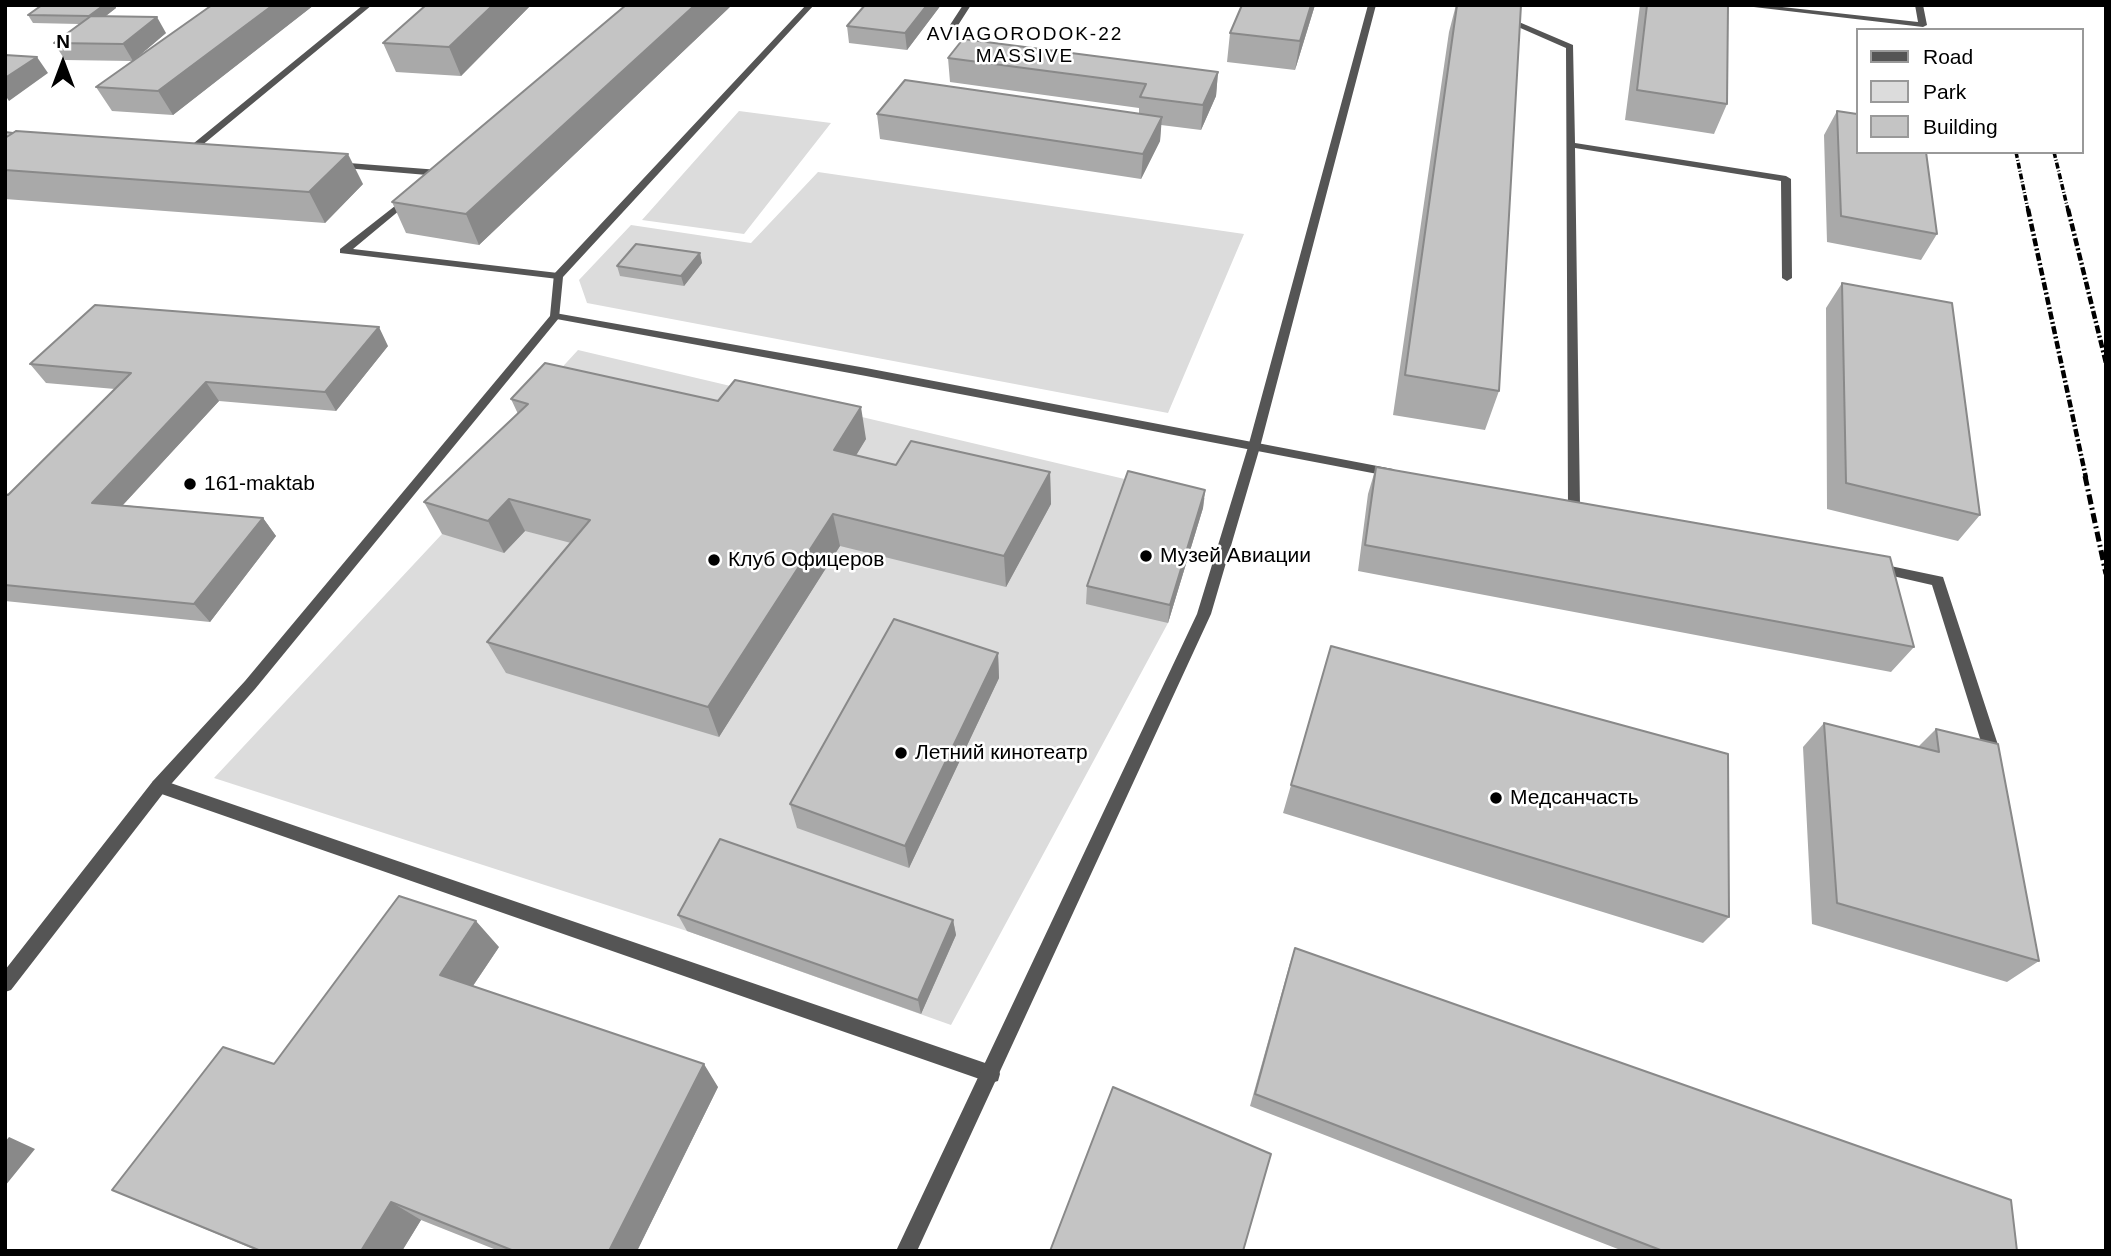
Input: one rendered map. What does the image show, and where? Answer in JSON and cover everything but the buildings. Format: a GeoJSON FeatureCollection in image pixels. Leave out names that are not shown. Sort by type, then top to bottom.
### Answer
{"type":"FeatureCollection","features":[{"type":"Feature","properties":{"kind":"street"},"geometry":{"type":"LineString","coordinates":[[198,155],[185,154],[368,5]]}},
{"type":"Feature","properties":{"kind":"street"},"geometry":{"type":"LineString","coordinates":[[5,984],[159,786],[250,685],[555,316],[558,276],[810,5]]}},
{"type":"Feature","properties":{"kind":"street"},"geometry":{"type":"LineString","coordinates":[[952,28],[967,5]]}},
{"type":"Feature","properties":{"kind":"street"},"geometry":{"type":"LineString","coordinates":[[906,1251],[1204,614],[1254,447],[1372,5]]}},
{"type":"Feature","properties":{"kind":"street"},"geometry":{"type":"LineString","coordinates":[[1472,5],[1570,47],[1574,507]]}},
{"type":"Feature","properties":{"kind":"street"},"geometry":{"type":"LineString","coordinates":[[1741,5],[1923,25],[1919,5]]}},
{"type":"Feature","properties":{"kind":"street"},"geometry":{"type":"LineString","coordinates":[[1571,145],[1787,179],[1787,278]]}},
{"type":"Feature","properties":{"kind":"street"},"geometry":{"type":"LineString","coordinates":[[319,164],[439,173]]}},
{"type":"Feature","properties":{"kind":"street"},"geometry":{"type":"LineString","coordinates":[[428,182],[449,164]]}},
{"type":"Feature","properties":{"kind":"street"},"geometry":{"type":"LineString","coordinates":[[418,190],[344,251],[558,276]]}},
{"type":"Feature","properties":{"kind":"street"},"geometry":{"type":"LineString","coordinates":[[555,316],[1401,474]]}},
{"type":"Feature","properties":{"kind":"street"},"geometry":{"type":"LineString","coordinates":[[1857,565],[1938,581],[1990,745]]}},
{"type":"Feature","properties":{"kind":"street"},"geometry":{"type":"LineString","coordinates":[[159,786],[991,1073]]}},
{"type":"Feature","properties":{"kind":"green space"},"geometry":{"type":"Polygon","coordinates":[[[739,111],[831,123],[744,234],[642,220],[739,111]]]}},
{"type":"Feature","properties":{"kind":"green space"},"geometry":{"type":"Polygon","coordinates":[[[818,172],[1244,234],[1168,413],[587,303],[579,280],[631,225],[751,243],[818,172]]]}},
{"type":"Feature","properties":{"kind":"green space"},"geometry":{"type":"Polygon","coordinates":[[[578,350],[1205,498],[1168,623],[951,1025],[687,931],[214,778],[442,534],[542,437],[544,387],[578,350]]]}},
{"type":"Feature","properties":{"kind":"railway"},"geometry":{"type":"LineString","coordinates":[[2016,154],[2028,210]]}},
{"type":"Feature","properties":{"kind":"railway"},"geometry":{"type":"LineString","coordinates":[[2054,154],[2068,210]]}},
{"type":"Feature","properties":{"kind":"railway"},"geometry":{"type":"LineString","coordinates":[[2028,209],[2086,478]]}},
{"type":"Feature","properties":{"kind":"railway"},"geometry":{"type":"LineString","coordinates":[[2068,209],[2106,363]]}},
{"type":"Feature","properties":{"kind":"railway"},"geometry":{"type":"LineString","coordinates":[[2085,476],[2106,574]]}},
{"type":"Feature","properties":{"kind":"place","name":"161-maktab"},"geometry":{"type":"Point","coordinates":[190,484]}},
{"type":"Feature","properties":{"kind":"place","name":"Музей Авиации"},"geometry":{"type":"Point","coordinates":[1146,556]}},
{"type":"Feature","properties":{"kind":"place","name":"Клуб Офицеров"},"geometry":{"type":"Point","coordinates":[714,560]}},
{"type":"Feature","properties":{"kind":"place","name":"Летний кинотеатр"},"geometry":{"type":"Point","coordinates":[901,753]}},
{"type":"Feature","properties":{"kind":"place","name":"Медсанчасть"},"geometry":{"type":"Point","coordinates":[1496,798]}},
{"type":"Feature","properties":{"kind":"district","name":"AVIAGORODOK-22 MASSIVE"},"geometry":{"type":"Point","coordinates":[1025,46]}}]}
